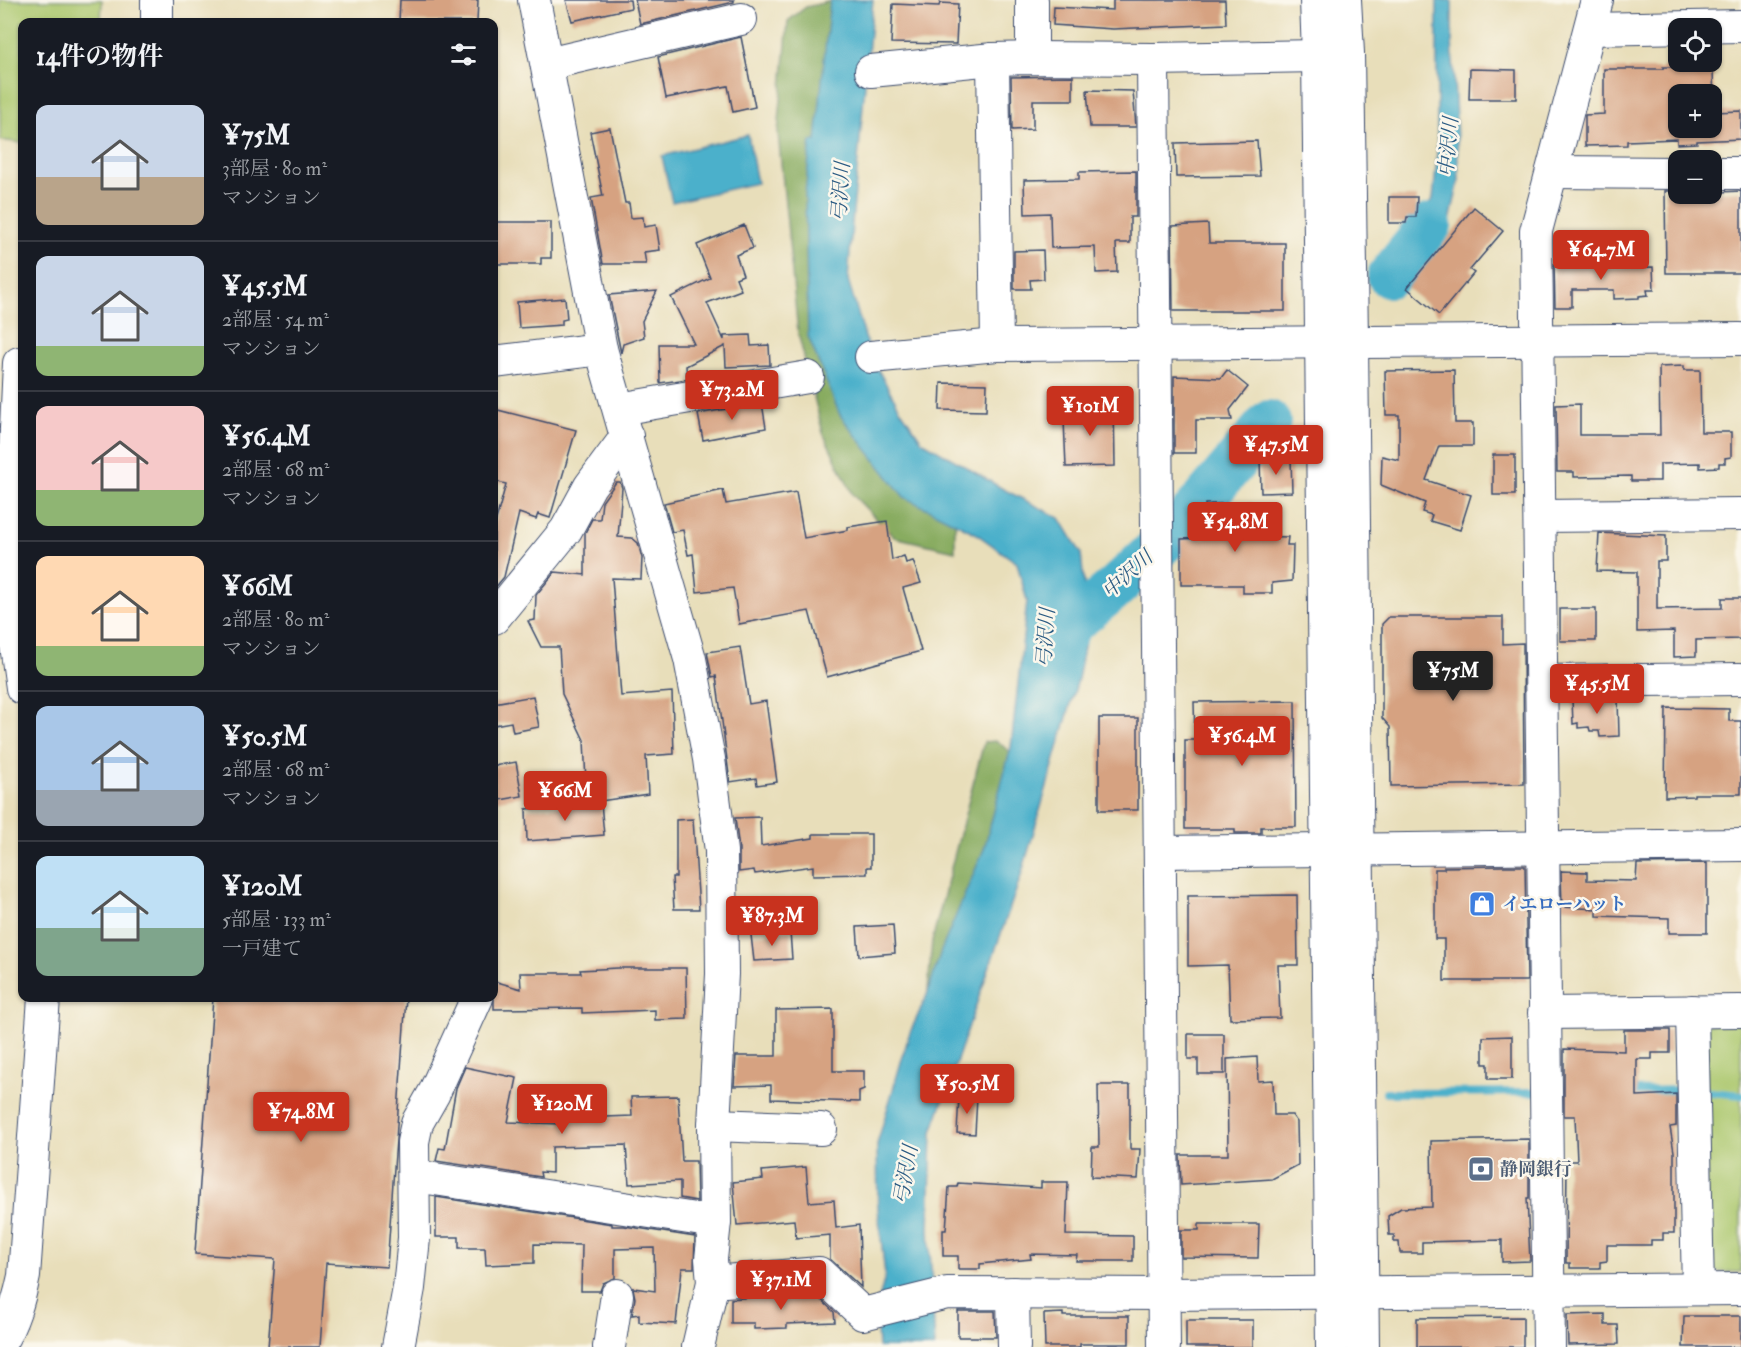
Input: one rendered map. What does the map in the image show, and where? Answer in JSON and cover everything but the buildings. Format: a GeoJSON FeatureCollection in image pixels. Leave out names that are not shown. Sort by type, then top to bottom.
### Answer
{"type":"FeatureCollection","features":[{"type":"Feature","properties":{"kind":"street"},"geometry":{"type":"LineString","coordinates":[[157,0],[157,18]]}},
{"type":"Feature","properties":{"kind":"street"},"geometry":{"type":"LineString","coordinates":[[534,0],[602,349],[690,659],[710,759],[721,851],[722,974],[714,1125],[715,1222],[711,1259],[713,1282],[698,1347]]}},
{"type":"Feature","properties":{"kind":"street"},"geometry":{"type":"LineString","coordinates":[[1032,0],[1032,58]]}},
{"type":"Feature","properties":{"kind":"street"},"geometry":{"type":"LineString","coordinates":[[1316,0],[1320,342],[1364,1347]]}},
{"type":"Feature","properties":{"kind":"street"},"geometry":{"type":"LineString","coordinates":[[1332,1347],[1352,341],[1348,53],[1345,0]]}},
{"type":"Feature","properties":{"kind":"street"},"geometry":{"type":"LineString","coordinates":[[1549,1347],[1536,231],[1593,14],[1741,26]]}},
{"type":"Feature","properties":{"kind":"street"},"geometry":{"type":"LineString","coordinates":[[547,64],[741,19]]}},
{"type":"Feature","properties":{"kind":"street"},"geometry":{"type":"LineString","coordinates":[[871,71],[993,59],[1318,56]]}},
{"type":"Feature","properties":{"kind":"street"},"geometry":{"type":"LineString","coordinates":[[993,59],[997,345]]}},
{"type":"Feature","properties":{"kind":"street"},"geometry":{"type":"LineString","coordinates":[[1153,59],[1164,1347]]}},
{"type":"Feature","properties":{"kind":"street"},"geometry":{"type":"LineString","coordinates":[[1552,172],[1668,173]]}},
{"type":"Feature","properties":{"kind":"street"},"geometry":{"type":"LineString","coordinates":[[1722,173],[1741,173]]}},
{"type":"Feature","properties":{"kind":"street"},"geometry":{"type":"LineString","coordinates":[[871,357],[997,345],[1741,339]]}},
{"type":"Feature","properties":{"kind":"street"},"geometry":{"type":"LineString","coordinates":[[498,362],[602,349]]}},
{"type":"Feature","properties":{"kind":"street"},"geometry":{"type":"LineString","coordinates":[[14,363],[11,538],[18,659]]}},
{"type":"Feature","properties":{"kind":"street"},"geometry":{"type":"LineString","coordinates":[[498,613],[566,530],[623,422],[808,377]]}},
{"type":"Feature","properties":{"kind":"street"},"geometry":{"type":"LineString","coordinates":[[1540,516],[1741,514]]}},
{"type":"Feature","properties":{"kind":"street"},"geometry":{"type":"LineString","coordinates":[[1542,681],[1741,679]]}},
{"type":"Feature","properties":{"kind":"street"},"geometry":{"type":"LineString","coordinates":[[1161,852],[1741,845]]}},
{"type":"Feature","properties":{"kind":"street"},"geometry":{"type":"LineString","coordinates":[[0,1343],[12,1320],[24,1276],[44,1002]]}},
{"type":"Feature","properties":{"kind":"street"},"geometry":{"type":"LineString","coordinates":[[398,1347],[409,1288],[414,1238],[413,1142],[417,1123],[434,1093],[475,1002]]}},
{"type":"Feature","properties":{"kind":"street"},"geometry":{"type":"LineString","coordinates":[[1692,1011],[1698,1289]]}},
{"type":"Feature","properties":{"kind":"street"},"geometry":{"type":"LineString","coordinates":[[1544,1014],[1741,1011]]}},
{"type":"Feature","properties":{"kind":"street"},"geometry":{"type":"LineString","coordinates":[[714,1125],[821,1130]]}},
{"type":"Feature","properties":{"kind":"street"},"geometry":{"type":"LineString","coordinates":[[415,1176],[715,1222]]}},
{"type":"Feature","properties":{"kind":"street"},"geometry":{"type":"LineString","coordinates":[[713,1282],[819,1273],[863,1314],[947,1293],[1164,1294],[1741,1289]]}},
{"type":"Feature","properties":{"kind":"street"},"geometry":{"type":"LineString","coordinates":[[1013,1293],[1014,1347]]}},
{"type":"Feature","properties":{"kind":"street"},"geometry":{"type":"LineString","coordinates":[[609,1347],[617,1295]]}},
{"type":"Feature","properties":{"kind":"green space"},"geometry":{"type":"Polygon","coordinates":[[[0,0],[102,0],[101,18],[18,18],[18,142],[0,140],[0,0]]]}},
{"type":"Feature","properties":{"kind":"green space"},"geometry":{"type":"Polygon","coordinates":[[[836,0],[826,314],[955,519],[955,551],[894,537],[853,495],[823,433],[798,333],[778,133],[788,21],[806,7],[836,0]]]}},
{"type":"Feature","properties":{"kind":"green space"},"geometry":{"type":"Polygon","coordinates":[[[997,741],[1011,753],[1015,796],[927,1001],[932,941],[984,742],[997,741]]]}},
{"type":"Feature","properties":{"kind":"green space"},"geometry":{"type":"Polygon","coordinates":[[[1705,1024],[1741,1024],[1741,1272],[1707,1272],[1705,1024]]]}},
{"type":"Feature","properties":{"kind":"water","name":"弓沢川"},"geometry":{"type":"Polygon","coordinates":[[[830,0],[873,0],[848,280],[871,357],[900,409],[922,441],[1003,489],[1060,518],[1081,553],[1088,625],[1078,679],[1021,876],[932,1132],[929,1229],[935,1347],[878,1347],[876,1312],[885,1276],[878,1209],[877,1144],[909,1035],[984,849],[1011,747],[1027,601],[1017,563],[975,533],[904,497],[840,415],[808,336],[805,194],[811,141],[816,141],[830,0]]]}},
{"type":"Feature","properties":{"kind":"water"},"geometry":{"type":"Polygon","coordinates":[[[1437,0],[1452,0],[1459,180],[1449,226],[1401,285],[1385,264],[1433,199],[1437,158],[1437,0]]]}},
{"type":"Feature","properties":{"kind":"water"},"geometry":{"type":"Polygon","coordinates":[[[748,135],[757,183],[672,202],[662,156],[748,135]]]}},
{"type":"Feature","properties":{"kind":"waterway","name":"中沢川"},"geometry":{"type":"LineString","coordinates":[[1389,276],[1430,225]]}},
{"type":"Feature","properties":{"kind":"waterway","name":"中沢川"},"geometry":{"type":"LineString","coordinates":[[1052,658],[1071,624],[1116,587],[1182,525],[1269,422]]}},
{"type":"Feature","properties":{"kind":"waterway"},"geometry":{"type":"LineString","coordinates":[[1628,1091],[1688,1090]]}},
{"type":"Feature","properties":{"kind":"waterway"},"geometry":{"type":"LineString","coordinates":[[1700,1091],[1741,1095]]}},
{"type":"Feature","properties":{"kind":"waterway"},"geometry":{"type":"LineString","coordinates":[[1386,1093],[1541,1092]]}},
{"type":"Feature","properties":{"kind":"place","name":"イエローハット"},"geometry":{"type":"Point","coordinates":[1482,904]}},
{"type":"Feature","properties":{"kind":"place","name":"静岡銀行"},"geometry":{"type":"Point","coordinates":[1481,1169]}}]}
